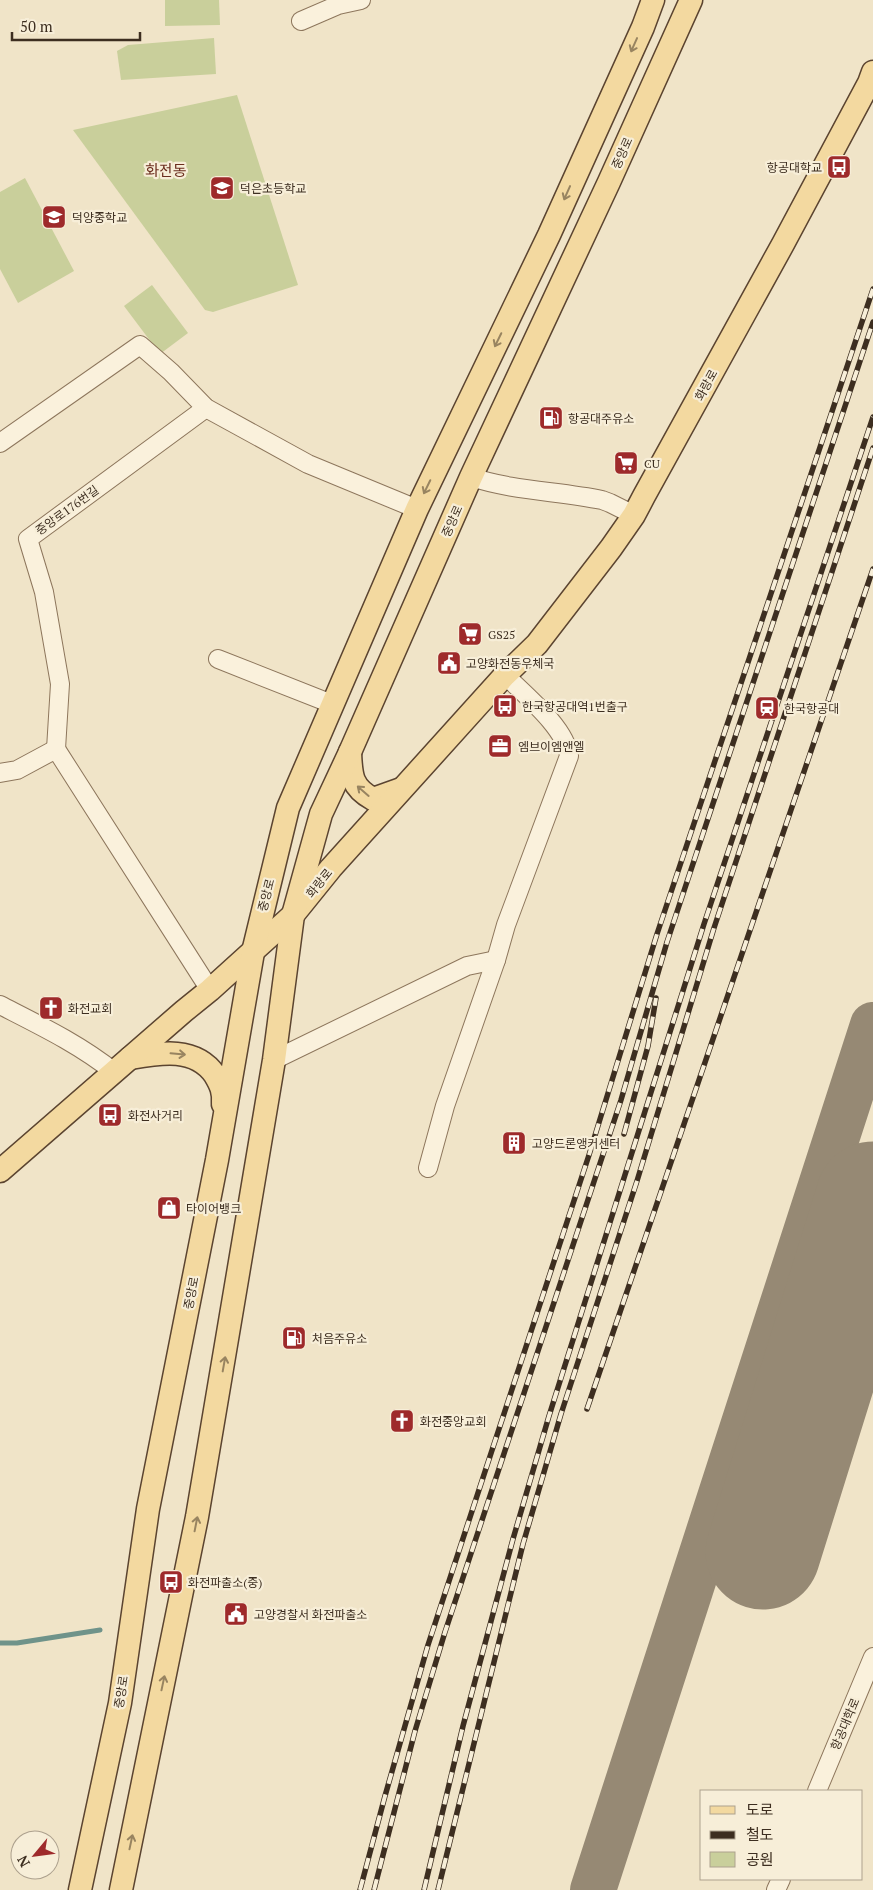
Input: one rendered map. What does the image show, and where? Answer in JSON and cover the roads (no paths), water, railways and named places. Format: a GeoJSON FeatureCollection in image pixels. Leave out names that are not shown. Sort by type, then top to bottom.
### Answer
{"type":"FeatureCollection","features":[{"type":"Feature","properties":{"kind":"main road","name":"중앙로"},"geometry":{"type":"LineString","coordinates":[[80,1890],[120,1703],[148,1508],[217,1160],[253,952],[288,808],[417,509],[549,235],[639,36],[653,0]]}},
{"type":"Feature","properties":{"kind":"main road","name":"중앙로"},"geometry":{"type":"LineString","coordinates":[[121,1890],[197,1518],[274,1060],[293,915],[320,814],[350,752],[471,477],[609,182],[691,0]]}},
{"type":"Feature","properties":{"kind":"main road","name":"화랑로"},"geometry":{"type":"LineString","coordinates":[[0,1171],[210,990],[293,915],[331,868],[402,789],[505,675],[537,644],[634,515],[783,244],[869,84],[873,72]]}},
{"type":"Feature","properties":{"kind":"main road"},"geometry":{"type":"LineString","coordinates":[[350,752],[354,782],[361,793],[373,799],[402,789]]}},
{"type":"Feature","properties":{"kind":"main road"},"geometry":{"type":"LineString","coordinates":[[122,1065],[150,1054],[182,1054],[204,1062],[213,1072],[224,1092],[222,1126]]}},
{"type":"Feature","properties":{"kind":"street"},"geometry":{"type":"LineString","coordinates":[[301,21],[338,5],[360,0]]}},
{"type":"Feature","properties":{"kind":"street"},"geometry":{"type":"LineString","coordinates":[[0,443],[140,345],[171,372],[206,408],[308,464],[417,509]]}},
{"type":"Feature","properties":{"kind":"street","name":"중앙로176번길"},"geometry":{"type":"LineString","coordinates":[[56,749],[60,684],[44,592],[28,539],[206,408]]}},
{"type":"Feature","properties":{"kind":"street"},"geometry":{"type":"LineString","coordinates":[[471,477],[522,490],[602,500],[610,502],[634,515]]}},
{"type":"Feature","properties":{"kind":"street"},"geometry":{"type":"LineString","coordinates":[[218,659],[332,704]]}},
{"type":"Feature","properties":{"kind":"street"},"geometry":{"type":"LineString","coordinates":[[428,1168],[445,1106],[496,960],[506,925],[568,756],[568,747],[559,730],[505,675]]}},
{"type":"Feature","properties":{"kind":"street"},"geometry":{"type":"LineString","coordinates":[[0,772],[17,770],[56,749],[210,990]]}},
{"type":"Feature","properties":{"kind":"street"},"geometry":{"type":"LineString","coordinates":[[274,1060],[467,966],[496,960]]}},
{"type":"Feature","properties":{"kind":"street"},"geometry":{"type":"LineString","coordinates":[[0,1005],[94,1056],[122,1065]]}},
{"type":"Feature","properties":{"kind":"street","name":"항공대학로"},"geometry":{"type":"LineString","coordinates":[[817,1790],[873,1657]]}},
{"type":"Feature","properties":{"kind":"waterway"},"geometry":{"type":"LineString","coordinates":[[0,1643],[17,1643],[100,1630]]}},
{"type":"Feature","properties":{"kind":"railway"},"geometry":{"type":"LineString","coordinates":[[360,1890],[428,1645],[589,1155],[657,934],[873,289]]}},
{"type":"Feature","properties":{"kind":"railway"},"geometry":{"type":"LineString","coordinates":[[374,1890],[415,1731],[445,1632],[621,1100],[667,942],[873,322]]}},
{"type":"Feature","properties":{"kind":"railway"},"geometry":{"type":"LineString","coordinates":[[424,1890],[463,1726],[513,1539],[549,1416],[704,924],[873,417]]}},
{"type":"Feature","properties":{"kind":"railway"},"geometry":{"type":"LineString","coordinates":[[438,1890],[523,1544],[561,1414],[637,1181],[714,928],[873,448]]}},
{"type":"Feature","properties":{"kind":"railway"},"geometry":{"type":"LineString","coordinates":[[587,1409],[873,569]]}},
{"type":"Feature","properties":{"kind":"railway"},"geometry":{"type":"LineString","coordinates":[[624,1134],[648,1046],[656,998]]}},
{"type":"Feature","properties":{"kind":"place","name":"항공대학교"},"geometry":{"type":"Point","coordinates":[839,167]}},
{"type":"Feature","properties":{"kind":"place","name":"덕은초등학교"},"geometry":{"type":"Point","coordinates":[222,188]}},
{"type":"Feature","properties":{"kind":"place","name":"덕양중학교"},"geometry":{"type":"Point","coordinates":[54,217]}},
{"type":"Feature","properties":{"kind":"place","name":"항공대주유소"},"geometry":{"type":"Point","coordinates":[551,418]}},
{"type":"Feature","properties":{"kind":"place","name":"CU"},"geometry":{"type":"Point","coordinates":[626,463]}},
{"type":"Feature","properties":{"kind":"place","name":"GS25"},"geometry":{"type":"Point","coordinates":[470,634]}},
{"type":"Feature","properties":{"kind":"place","name":"고양화전동우체국"},"geometry":{"type":"Point","coordinates":[449,663]}},
{"type":"Feature","properties":{"kind":"place","name":"한국항공대역1번출구"},"geometry":{"type":"Point","coordinates":[505,706]}},
{"type":"Feature","properties":{"kind":"place","name":"한국항공대"},"geometry":{"type":"Point","coordinates":[767,708]}},
{"type":"Feature","properties":{"kind":"place","name":"엠브이엠앤엘"},"geometry":{"type":"Point","coordinates":[500,746]}},
{"type":"Feature","properties":{"kind":"place","name":"화전교회"},"geometry":{"type":"Point","coordinates":[51,1008]}},
{"type":"Feature","properties":{"kind":"place","name":"화전사거리"},"geometry":{"type":"Point","coordinates":[110,1115]}},
{"type":"Feature","properties":{"kind":"place","name":"고양드론앵커센터"},"geometry":{"type":"Point","coordinates":[514,1143]}},
{"type":"Feature","properties":{"kind":"place","name":"타이어뱅크"},"geometry":{"type":"Point","coordinates":[169,1208]}},
{"type":"Feature","properties":{"kind":"place","name":"처음주유소"},"geometry":{"type":"Point","coordinates":[294,1338]}},
{"type":"Feature","properties":{"kind":"place","name":"화전중앙교회"},"geometry":{"type":"Point","coordinates":[402,1421]}},
{"type":"Feature","properties":{"kind":"place","name":"화전파출소(중)"},"geometry":{"type":"Point","coordinates":[171,1582]}},
{"type":"Feature","properties":{"kind":"place","name":"고양경찰서 화전파출소"},"geometry":{"type":"Point","coordinates":[236,1614]}},
{"type":"Feature","properties":{"kind":"district","name":"화전동"},"geometry":{"type":"Point","coordinates":[166,170]}}]}
